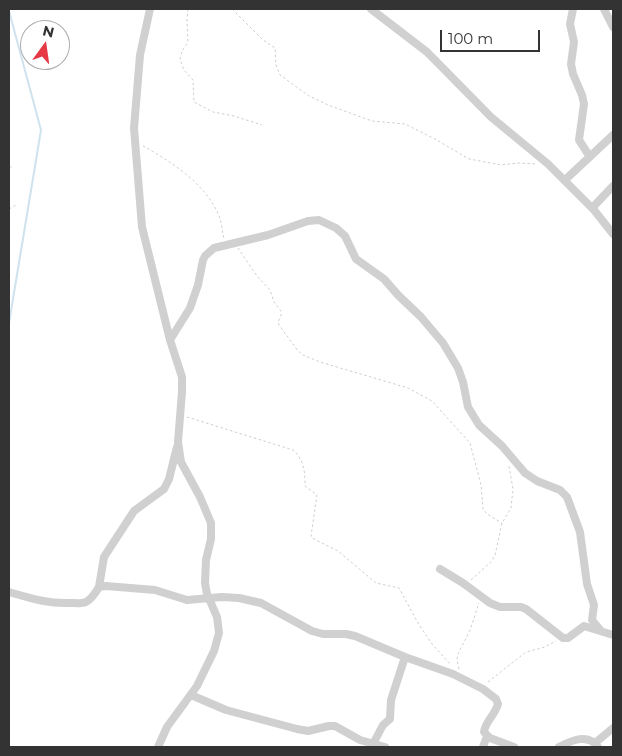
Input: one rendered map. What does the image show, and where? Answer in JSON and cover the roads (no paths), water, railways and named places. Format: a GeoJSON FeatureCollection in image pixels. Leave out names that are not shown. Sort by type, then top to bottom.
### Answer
{"type":"FeatureCollection","features":[{"type":"Feature","properties":{"kind":"street"},"geometry":{"type":"LineString","coordinates":[[9,592],[42,602],[55,603],[79,603],[86,602],[91,598],[99,587],[104,557],[118,539],[130,516],[139,506],[164,489],[169,479],[178,442],[182,377],[170,340],[142,227],[134,128],[140,55],[150,9]]}},
{"type":"Feature","properties":{"kind":"street"},"geometry":{"type":"LineString","coordinates":[[372,9],[427,52],[491,116],[548,164],[592,208],[613,234]]}},
{"type":"Feature","properties":{"kind":"street"},"geometry":{"type":"LineString","coordinates":[[572,9],[570,24],[574,42],[571,64],[584,104],[579,140],[590,157]]}},
{"type":"Feature","properties":{"kind":"street"},"geometry":{"type":"LineString","coordinates":[[604,9],[613,27]]}},
{"type":"Feature","properties":{"kind":"street"},"geometry":{"type":"LineString","coordinates":[[565,180],[613,135]]}},
{"type":"Feature","properties":{"kind":"street"},"geometry":{"type":"LineString","coordinates":[[592,208],[613,186]]}},
{"type":"Feature","properties":{"kind":"street"},"geometry":{"type":"LineString","coordinates":[[170,340],[190,308],[205,256],[214,248],[268,235],[308,221],[324,222],[342,232],[356,259],[378,274],[392,287],[443,343],[462,376],[471,414],[479,425],[530,477],[560,490],[567,497],[580,532],[587,584],[594,605],[592,620],[602,631]]}},
{"type":"Feature","properties":{"kind":"street"},"geometry":{"type":"LineString","coordinates":[[158,747],[167,726],[197,686],[214,651],[219,633],[217,617],[205,583],[205,570],[211,539],[211,523],[200,497],[181,462],[178,442]]}},
{"type":"Feature","properties":{"kind":"street"},"geometry":{"type":"LineString","coordinates":[[440,569],[466,585],[481,598],[500,607],[521,607],[526,609],[563,638],[568,638],[584,626],[613,635]]}},
{"type":"Feature","properties":{"kind":"street"},"geometry":{"type":"LineString","coordinates":[[99,587],[155,590],[174,597],[193,600],[209,597],[239,598],[261,603],[312,630],[323,634],[350,634],[469,681],[496,699],[498,704],[484,728],[486,736],[483,747]]}},
{"type":"Feature","properties":{"kind":"street"},"geometry":{"type":"LineString","coordinates":[[373,744],[383,725],[390,719],[391,700],[405,657]]}},
{"type":"Feature","properties":{"kind":"street"},"geometry":{"type":"LineString","coordinates":[[191,695],[226,710],[297,729],[308,731],[336,726],[360,740],[385,747]]}},
{"type":"Feature","properties":{"kind":"street"},"geometry":{"type":"LineString","coordinates":[[559,747],[578,739],[588,739],[596,745],[613,728]]}},
{"type":"Feature","properties":{"kind":"street"},"geometry":{"type":"LineString","coordinates":[[486,736],[509,746]]}},
{"type":"Feature","properties":{"kind":"waterway"},"geometry":{"type":"LineString","coordinates":[[9,11],[41,130],[9,323]]}}]}
